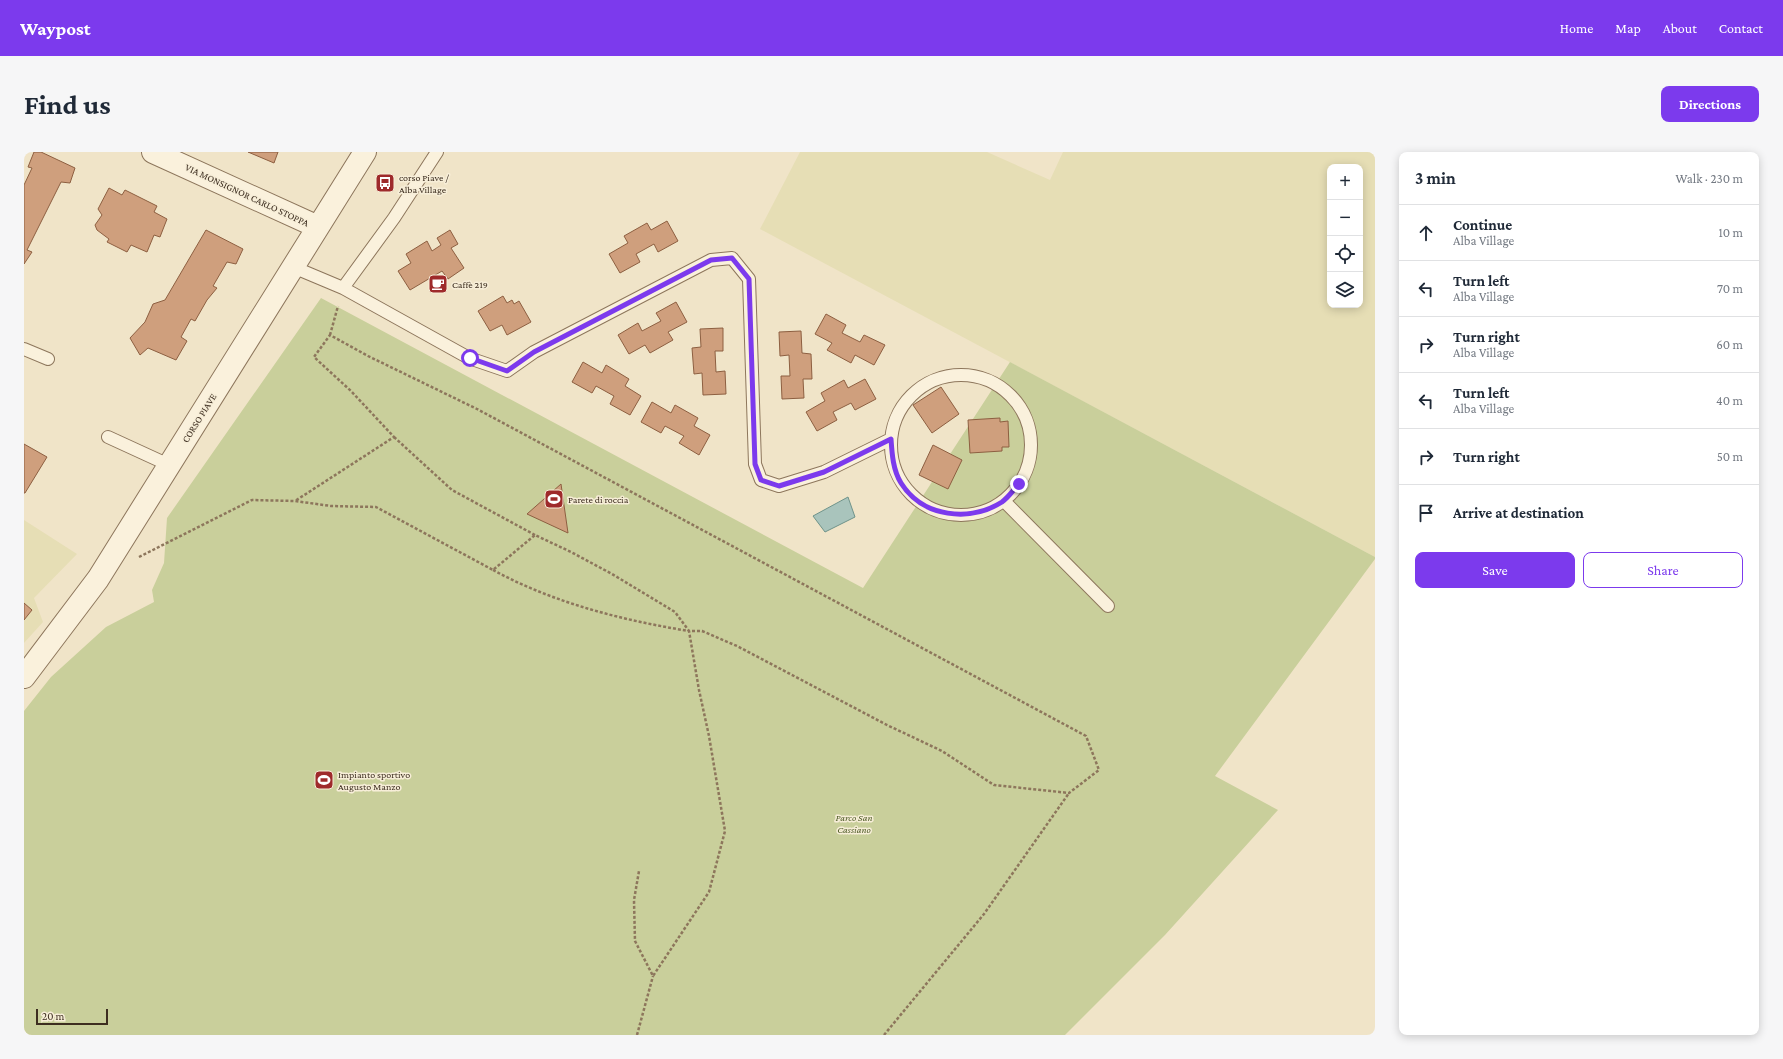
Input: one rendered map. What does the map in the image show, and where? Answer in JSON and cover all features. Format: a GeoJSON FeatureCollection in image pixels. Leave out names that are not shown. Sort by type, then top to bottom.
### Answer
{"type":"FeatureCollection","features":[{"type":"Feature","properties":{"kind":"street","name":"VIA MONSIGNOR CARLO STOPPA"},"geometry":{"type":"LineString","coordinates":[[153,152],[318,227]]}},
{"type":"Feature","properties":{"kind":"street","name":"CORSO PIAVE"},"geometry":{"type":"LineString","coordinates":[[24,677],[98,579],[365,152]]}},
{"type":"Feature","properties":{"kind":"lane"},"geometry":{"type":"LineString","coordinates":[[343,288],[394,218],[437,152]]}},
{"type":"Feature","properties":{"kind":"lane"},"geometry":{"type":"LineString","coordinates":[[293,267],[343,288],[470,358],[507,371],[534,352],[711,260],[732,258],[749,279],[755,464],[761,480],[779,486],[824,472],[891,439]]}},
{"type":"Feature","properties":{"kind":"lane"},"geometry":{"type":"LineString","coordinates":[[24,349],[48,359]]}},
{"type":"Feature","properties":{"kind":"lane"},"geometry":{"type":"LineString","coordinates":[[950,376],[973,376],[995,383],[1013,398],[1026,417],[1031,440],[1029,462],[1019,484],[1004,501],[983,512],[960,515],[937,511],[917,500],[901,483],[892,462],[891,439],[896,416],[909,397],[928,383],[950,376]]}},
{"type":"Feature","properties":{"kind":"lane"},"geometry":{"type":"LineString","coordinates":[[108,437],[169,465]]}},
{"type":"Feature","properties":{"kind":"lane"},"geometry":{"type":"LineString","coordinates":[[1004,501],[1108,606]]}},
{"type":"Feature","properties":{"kind":"path"},"geometry":{"type":"LineString","coordinates":[[343,288],[330,335],[314,357],[351,391],[394,438],[452,490],[535,535],[612,574],[675,612],[689,631],[725,831],[709,892],[654,976],[637,1035]]}},
{"type":"Feature","properties":{"kind":"path"},"geometry":{"type":"LineString","coordinates":[[330,335],[368,356],[477,409],[1086,736],[1099,770],[1069,793],[984,914],[884,1035]]}},
{"type":"Feature","properties":{"kind":"path"},"geometry":{"type":"LineString","coordinates":[[295,501],[394,438]]}},
{"type":"Feature","properties":{"kind":"path"},"geometry":{"type":"LineString","coordinates":[[133,561],[252,500],[295,501],[331,506],[376,507],[517,583],[577,606],[655,626],[689,631],[702,631],[737,646],[887,725],[942,751],[994,785],[1069,793]]}},
{"type":"Feature","properties":{"kind":"path"},"geometry":{"type":"LineString","coordinates":[[493,570],[535,535]]}},
{"type":"Feature","properties":{"kind":"path"},"geometry":{"type":"LineString","coordinates":[[639,870],[634,900],[635,941],[654,976]]}},
{"type":"Feature","properties":{"kind":"shaded area"},"geometry":{"type":"Polygon","coordinates":[[[800,152],[987,152],[1050,180],[1063,152],[1375,152],[1375,557],[760,229],[800,152]]]}},
{"type":"Feature","properties":{"kind":"shaded area"},"geometry":{"type":"Polygon","coordinates":[[[24,520],[77,554],[34,598],[43,622],[24,643],[24,520]]]}},
{"type":"Feature","properties":{"kind":"green space","name":"Parco San Cassiano"},"geometry":{"type":"Polygon","coordinates":[[[321,298],[863,588],[1010,362],[1375,557],[1375,559],[1215,776],[1278,810],[1165,935],[1065,1035],[24,1035],[24,711],[51,677],[106,627],[154,602],[152,590],[164,563],[167,518],[321,298]]]}},
{"type":"Feature","properties":{"kind":"water"},"geometry":{"type":"Polygon","coordinates":[[[848,497],[855,517],[825,532],[813,516],[848,497]]]}},
{"type":"Feature","properties":{"kind":"building"},"geometry":{"type":"Polygon","coordinates":[[[34,152],[41,152],[75,168],[70,183],[61,182],[27,250],[32,252],[24,264],[24,185],[32,168],[28,167],[34,152]]]}},
{"type":"Feature","properties":{"kind":"building"},"geometry":{"type":"Polygon","coordinates":[[[248,152],[278,152],[274,163],[248,152]]]}},
{"type":"Feature","properties":{"kind":"building"},"geometry":{"type":"Polygon","coordinates":[[[109,188],[122,195],[125,190],[157,206],[154,212],[167,219],[160,237],[154,235],[147,252],[131,245],[127,252],[107,242],[109,239],[97,230],[95,225],[102,215],[98,209],[109,188]]]}},
{"type":"Feature","properties":{"kind":"building"},"geometry":{"type":"Polygon","coordinates":[[[667,221],[678,241],[658,252],[654,244],[636,254],[640,262],[620,273],[609,254],[628,243],[624,236],[647,223],[651,230],[667,221]]]}},
{"type":"Feature","properties":{"kind":"building"},"geometry":{"type":"Polygon","coordinates":[[[206,230],[243,249],[236,264],[227,262],[213,286],[217,288],[207,300],[195,321],[191,319],[181,337],[187,341],[176,360],[148,348],[140,355],[130,338],[145,322],[153,304],[165,300],[206,230]]]}},
{"type":"Feature","properties":{"kind":"building"},"geometry":{"type":"Polygon","coordinates":[[[450,230],[458,244],[451,248],[464,268],[448,279],[442,271],[410,290],[398,271],[411,263],[406,254],[427,241],[432,251],[441,245],[437,238],[450,230]]]}},
{"type":"Feature","properties":{"kind":"building"},"geometry":{"type":"Polygon","coordinates":[[[503,296],[507,303],[512,300],[514,304],[519,301],[531,322],[507,335],[502,325],[490,331],[478,311],[503,296]]]}},
{"type":"Feature","properties":{"kind":"building"},"geometry":{"type":"Polygon","coordinates":[[[676,302],[687,322],[668,332],[673,340],[650,353],[645,345],[629,354],[618,335],[638,323],[642,331],[661,321],[656,313],[676,302]]]}},
{"type":"Feature","properties":{"kind":"building"},"geometry":{"type":"Polygon","coordinates":[[[826,314],[846,325],[842,333],[860,342],[864,335],[885,345],[874,365],[855,355],[851,363],[827,350],[832,343],[815,334],[826,314]]]}},
{"type":"Feature","properties":{"kind":"building"},"geometry":{"type":"Polygon","coordinates":[[[723,328],[723,351],[715,351],[716,372],[725,371],[726,394],[703,395],[702,373],[694,374],[692,348],[701,347],[700,329],[723,328]]]}},
{"type":"Feature","properties":{"kind":"building"},"geometry":{"type":"Polygon","coordinates":[[[801,331],[802,353],[811,354],[812,379],[803,379],[804,398],[782,399],[781,376],[790,376],[789,355],[780,356],[779,332],[801,331]]]}},
{"type":"Feature","properties":{"kind":"building"},"geometry":{"type":"Polygon","coordinates":[[[583,362],[602,373],[606,365],[629,379],[625,386],[641,396],[630,415],[610,404],[614,396],[596,386],[592,393],[572,382],[583,362]]]}},
{"type":"Feature","properties":{"kind":"building"},"geometry":{"type":"Polygon","coordinates":[[[865,379],[876,399],[855,410],[851,403],[833,412],[837,420],[817,431],[806,412],[825,401],[821,393],[844,380],[848,388],[865,379]]]}},
{"type":"Feature","properties":{"kind":"building"},"geometry":{"type":"Polygon","coordinates":[[[941,387],[959,414],[932,433],[913,405],[941,387]]]}},
{"type":"Feature","properties":{"kind":"building"},"geometry":{"type":"Polygon","coordinates":[[[652,402],[671,413],[675,405],[698,418],[694,426],[710,435],[699,455],[679,443],[684,436],[665,426],[661,433],[641,422],[652,402]]]}},
{"type":"Feature","properties":{"kind":"building"},"geometry":{"type":"Polygon","coordinates":[[[1000,418],[1000,422],[1008,421],[1009,447],[1002,447],[1002,451],[970,453],[968,420],[1000,418]]]}},
{"type":"Feature","properties":{"kind":"building"},"geometry":{"type":"Polygon","coordinates":[[[24,444],[47,457],[25,493],[24,493],[24,444]]]}},
{"type":"Feature","properties":{"kind":"building"},"geometry":{"type":"Polygon","coordinates":[[[933,445],[962,460],[948,489],[919,475],[933,445]]]}},
{"type":"Feature","properties":{"kind":"building","name":"Parete di roccia"},"geometry":{"type":"Polygon","coordinates":[[[561,484],[568,533],[527,514],[561,484]]]}},
{"type":"Feature","properties":{"kind":"building"},"geometry":{"type":"Polygon","coordinates":[[[24,603],[32,610],[24,620],[24,603]]]}},
{"type":"Feature","properties":{"kind":"place","name":"corso Piave / Alba Village"},"geometry":{"type":"Point","coordinates":[385,183]}},
{"type":"Feature","properties":{"kind":"place","name":"Caffè 219"},"geometry":{"type":"Point","coordinates":[438,284]}},
{"type":"Feature","properties":{"kind":"place","name":"Parete di roccia"},"geometry":{"type":"Point","coordinates":[554,499]}},
{"type":"Feature","properties":{"kind":"place","name":"Impianto sportivo Augusto Manzo"},"geometry":{"type":"Point","coordinates":[324,780]}},
{"type":"Feature","properties":{"kind":"route"},"geometry":{"type":"LineString","coordinates":[[470,358],[507,371],[534,352],[711,260],[732,258],[749,279],[755,464],[761,480],[779,486],[824,472],[891,439],[892,462],[901,483],[917,500],[937,511],[960,515],[983,512],[1004,501],[1019,484]]}}]}
